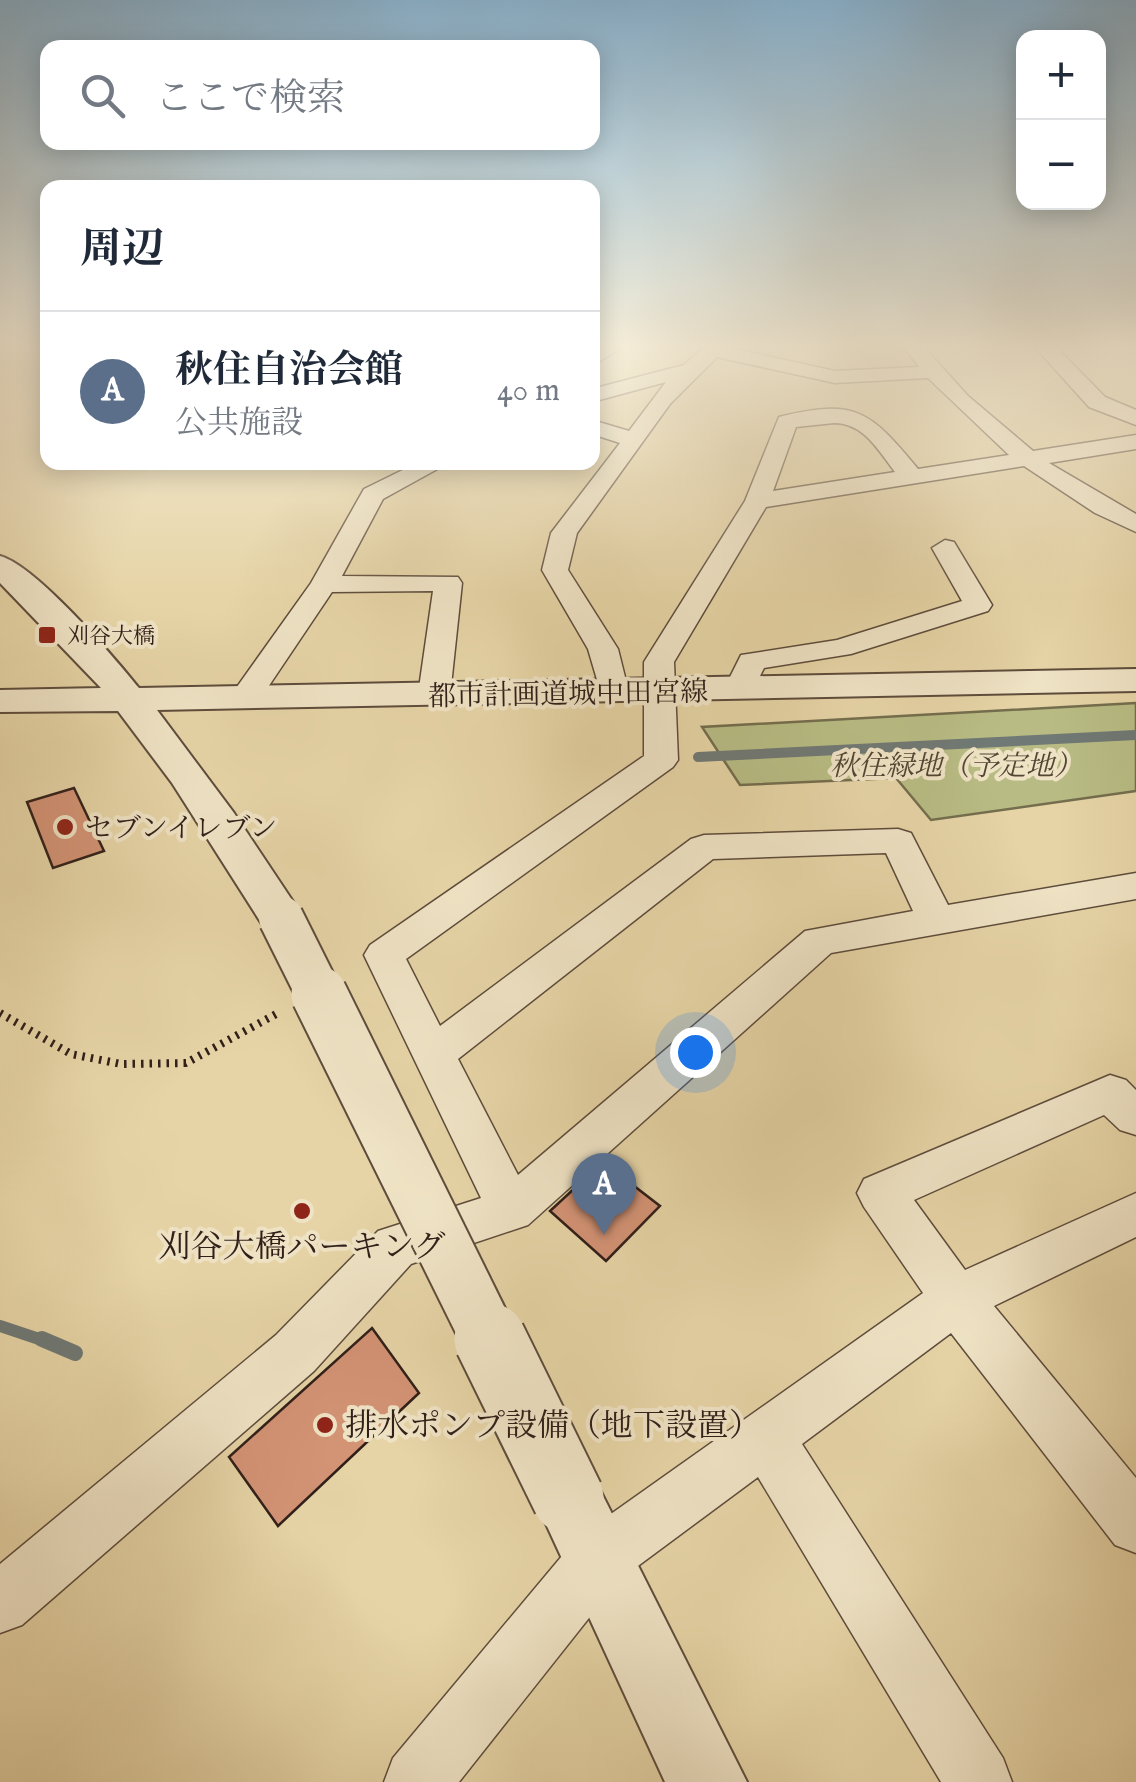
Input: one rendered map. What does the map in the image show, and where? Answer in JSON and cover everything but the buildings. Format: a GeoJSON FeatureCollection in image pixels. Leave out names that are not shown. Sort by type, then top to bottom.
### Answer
{"type":"FeatureCollection","features":[{"type":"Feature","properties":{"kind":"street"},"geometry":{"type":"LineString","coordinates":[[602,430],[634,440]]}},
{"type":"Feature","properties":{"kind":"street"},"geometry":{"type":"LineString","coordinates":[[614,693],[603,649],[554,570],[564,533],[640,430]]}},
{"type":"Feature","properties":{"kind":"street"},"geometry":{"type":"LineString","coordinates":[[511,1210],[384,955],[661,760],[659,662],[757,501],[784,430]]}},
{"type":"Feature","properties":{"kind":"street"},"geometry":{"type":"LineString","coordinates":[[873,430],[910,475]]}},
{"type":"Feature","properties":{"kind":"street"},"geometry":{"type":"LineString","coordinates":[[991,430],[1024,457],[1136,524]]}},
{"type":"Feature","properties":{"kind":"street"},"geometry":{"type":"LineString","coordinates":[[757,501],[1136,442]]}},
{"type":"Feature","properties":{"kind":"street"},"geometry":{"type":"LineString","coordinates":[[245,698],[324,584],[373,494],[423,470]]}},
{"type":"Feature","properties":{"kind":"street"},"geometry":{"type":"LineString","coordinates":[[738,691],[752,661],[842,648],[956,608],[978,605],[944,548]]}},
{"type":"Feature","properties":{"kind":"street"},"geometry":{"type":"LineString","coordinates":[[0,566],[60,618],[132,698],[178,759],[281,918],[707,1782]]}},
{"type":"Feature","properties":{"kind":"street"},"geometry":{"type":"LineString","coordinates":[[324,584],[448,583],[434,695]]}},
{"type":"Feature","properties":{"kind":"street","name":"都市計画道城中田宮線"},"geometry":{"type":"LineString","coordinates":[[0,700],[738,691],[1136,680]]}},
{"type":"Feature","properties":{"kind":"street"},"geometry":{"type":"LineString","coordinates":[[435,1053],[704,847],[898,841],[936,919]]}},
{"type":"Feature","properties":{"kind":"street"},"geometry":{"type":"LineString","coordinates":[[0,1603],[296,1353],[395,1247],[511,1210],[819,940],[1136,886]]}},
{"type":"Feature","properties":{"kind":"street"},"geometry":{"type":"LineString","coordinates":[[1136,1117],[1110,1093],[881,1193],[956,1299],[1136,1524]]}},
{"type":"Feature","properties":{"kind":"street"},"geometry":{"type":"LineString","coordinates":[[416,1782],[583,1528],[765,1437],[956,1299],[1136,1214]]}},
{"type":"Feature","properties":{"kind":"street"},"geometry":{"type":"LineString","coordinates":[[765,1437],[979,1782]]}},
{"type":"Feature","properties":{"kind":"path"},"geometry":{"type":"LineString","coordinates":[[0,1013],[71,1054],[122,1064],[186,1063],[293,1004]]}},
{"type":"Feature","properties":{"kind":"green space","name":"秋住緑地（予定地）"},"geometry":{"type":"Polygon","coordinates":[[[1136,703],[1136,791],[931,820],[896,778],[740,785],[702,727],[1136,703]]]}},
{"type":"Feature","properties":{"kind":"waterway"},"geometry":{"type":"LineString","coordinates":[[698,757],[1136,735]]}},
{"type":"Feature","properties":{"kind":"waterway"},"geometry":{"type":"LineString","coordinates":[[0,1326],[48,1342]]}},
{"type":"Feature","properties":{"kind":"waterway"},"geometry":{"type":"LineString","coordinates":[[42,1339],[75,1353]]}},
{"type":"Feature","properties":{"kind":"place","name":"刈谷大橋"},"geometry":{"type":"Point","coordinates":[47,635]}},
{"type":"Feature","properties":{"kind":"place","name":"セブンイレブン"},"geometry":{"type":"Point","coordinates":[65,827]}},
{"type":"Feature","properties":{"kind":"place","name":"刈谷大橋パーキング"},"geometry":{"type":"Point","coordinates":[302,1211]}},
{"type":"Feature","properties":{"kind":"place","name":"秋住自治会館"},"geometry":{"type":"Point","coordinates":[604,1235]}},
{"type":"Feature","properties":{"kind":"place","name":"排水ポンプ設備（地下設置）"},"geometry":{"type":"Point","coordinates":[325,1425]}}]}
